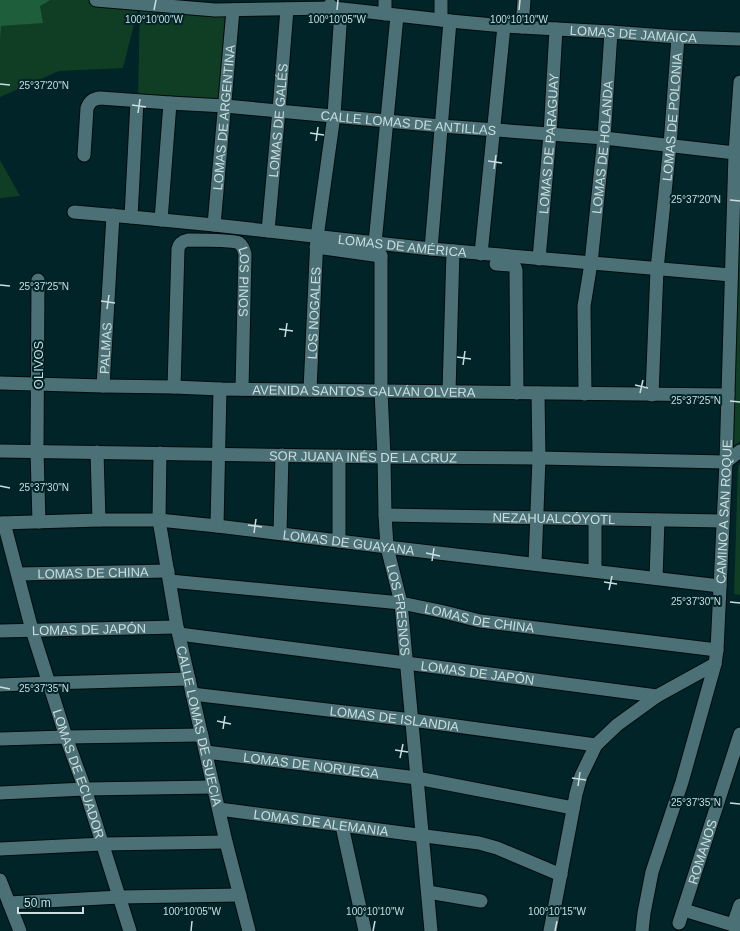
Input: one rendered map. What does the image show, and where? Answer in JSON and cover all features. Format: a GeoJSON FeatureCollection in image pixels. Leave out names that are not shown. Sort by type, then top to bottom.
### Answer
{"type":"FeatureCollection","features":[{"type":"Feature","properties":{"kind":"street","name":"LOMAS DE JAMAICA"},"geometry":{"type":"LineString","coordinates":[[96,0],[214,5],[233,10],[265,4],[287,9],[329,4],[391,15],[504,26],[678,37],[740,39]]}},
{"type":"Feature","properties":{"kind":"street"},"geometry":{"type":"LineString","coordinates":[[375,243],[387,120],[391,15],[385,0]]}},
{"type":"Feature","properties":{"kind":"street"},"geometry":{"type":"LineString","coordinates":[[431,249],[441,126],[446,21],[441,0]]}},
{"type":"Feature","properties":{"kind":"street"},"geometry":{"type":"LineString","coordinates":[[522,27],[524,0]]}},
{"type":"Feature","properties":{"kind":"street","name":"LOS NOGALES"},"geometry":{"type":"LineString","coordinates":[[310,390],[317,242],[334,115],[340,26],[339,18],[329,4]]}},
{"type":"Feature","properties":{"kind":"street","name":"LOMAS DE GALÉS"},"geometry":{"type":"LineString","coordinates":[[268,231],[287,9]]}},
{"type":"Feature","properties":{"kind":"street","name":"LOMAS DE ARGENTINA"},"geometry":{"type":"LineString","coordinates":[[214,225],[233,10]]}},
{"type":"Feature","properties":{"kind":"street"},"geometry":{"type":"LineString","coordinates":[[482,254],[504,26]]}},
{"type":"Feature","properties":{"kind":"street","name":"LOMAS DE PARAGUAY"},"geometry":{"type":"LineString","coordinates":[[539,259],[550,134],[556,29]]}},
{"type":"Feature","properties":{"kind":"street","name":"LOMAS DE HOLANDA"},"geometry":{"type":"LineString","coordinates":[[585,394],[584,306],[591,263],[604,138],[611,32]]}},
{"type":"Feature","properties":{"kind":"street","name":"LOMAS DE POLONIA"},"geometry":{"type":"LineString","coordinates":[[652,394],[657,269],[670,145],[678,37]]}},
{"type":"Feature","properties":{"kind":"street","name":"CAMINO A SAN ROQUE"},"geometry":{"type":"LineString","coordinates":[[642,931],[652,872],[682,782],[715,664],[717,650],[726,462],[735,153],[740,82]]}},
{"type":"Feature","properties":{"kind":"street","name":"CALLE LOMAS DE ANTILLAS"},"geometry":{"type":"LineString","coordinates":[[84,155],[87,108],[92,100],[100,98],[279,110],[441,126],[604,138],[735,153]]}},
{"type":"Feature","properties":{"kind":"street"},"geometry":{"type":"LineString","coordinates":[[131,217],[137,101]]}},
{"type":"Feature","properties":{"kind":"street"},"geometry":{"type":"LineString","coordinates":[[160,220],[170,103]]}},
{"type":"Feature","properties":{"kind":"street","name":"LOMAS DE AMÉRICA"},"geometry":{"type":"LineString","coordinates":[[74,212],[268,231],[317,242],[375,243],[431,249],[453,255],[482,254],[731,275]]}},
{"type":"Feature","properties":{"kind":"street","name":"PALMAS"},"geometry":{"type":"LineString","coordinates":[[103,386],[114,215]]}},
{"type":"Feature","properties":{"kind":"street","name":"LOS PINOS"},"geometry":{"type":"LineString","coordinates":[[174,387],[179,245],[188,240],[232,241],[240,244],[243,247],[245,254],[242,389]]}},
{"type":"Feature","properties":{"kind":"street"},"geometry":{"type":"LineString","coordinates":[[317,242],[380,256]]}},
{"type":"Feature","properties":{"kind":"street","name":"LOS FRESNOS"},"geometry":{"type":"LineString","coordinates":[[375,243],[380,256],[381,391],[387,547],[401,603],[431,931]]}},
{"type":"Feature","properties":{"kind":"street"},"geometry":{"type":"LineString","coordinates":[[449,392],[453,255],[511,265],[515,267],[517,393]]}},
{"type":"Feature","properties":{"kind":"street","name":"OLIVOS"},"geometry":{"type":"LineString","coordinates":[[38,280],[37,451],[39,522]]}},
{"type":"Feature","properties":{"kind":"street","name":"AVENIDA SANTOS GALVÁN OLVERA"},"geometry":{"type":"LineString","coordinates":[[0,383],[220,389],[728,396]]}},
{"type":"Feature","properties":{"kind":"street"},"geometry":{"type":"LineString","coordinates":[[217,526],[220,389]]}},
{"type":"Feature","properties":{"kind":"street"},"geometry":{"type":"LineString","coordinates":[[535,564],[539,458],[538,393]]}},
{"type":"Feature","properties":{"kind":"street","name":"SOR JUANA INÉS DE LA CRUZ"},"geometry":{"type":"LineString","coordinates":[[0,451],[726,462]]}},
{"type":"Feature","properties":{"kind":"street"},"geometry":{"type":"LineString","coordinates":[[726,462],[740,451]]}},
{"type":"Feature","properties":{"kind":"street"},"geometry":{"type":"LineString","coordinates":[[97,452],[99,520]]}},
{"type":"Feature","properties":{"kind":"street","name":"CALLE LOMAS DE SUECIA"},"geometry":{"type":"LineString","coordinates":[[160,453],[159,520],[178,631],[226,842],[249,931]]}},
{"type":"Feature","properties":{"kind":"street"},"geometry":{"type":"LineString","coordinates":[[280,533],[282,455]]}},
{"type":"Feature","properties":{"kind":"street"},"geometry":{"type":"LineString","coordinates":[[339,541],[340,456]]}},
{"type":"Feature","properties":{"kind":"street","name":"NEZAHUALCÓYOTL"},"geometry":{"type":"LineString","coordinates":[[385,515],[723,521]]}},
{"type":"Feature","properties":{"kind":"street"},"geometry":{"type":"LineString","coordinates":[[595,519],[595,571]]}},
{"type":"Feature","properties":{"kind":"street","name":"LOMAS DE GUAYANA"},"geometry":{"type":"LineString","coordinates":[[2,523],[159,520],[280,533],[720,586]]}},
{"type":"Feature","properties":{"kind":"street"},"geometry":{"type":"LineString","coordinates":[[656,578],[658,520]]}},
{"type":"Feature","properties":{"kind":"street","name":"LOMAS DE ECUADOR"},"geometry":{"type":"LineString","coordinates":[[2,523],[18,574],[32,630],[66,737],[86,789],[130,931]]}},
{"type":"Feature","properties":{"kind":"street","name":"LOMAS DE CHINA"},"geometry":{"type":"LineString","coordinates":[[18,574],[169,576],[401,603],[440,611],[480,622],[717,650]]}},
{"type":"Feature","properties":{"kind":"street","name":"LOMAS DE JAPÓN"},"geometry":{"type":"LineString","coordinates":[[0,630],[178,631],[657,696]]}},
{"type":"Feature","properties":{"kind":"street"},"geometry":{"type":"LineString","coordinates":[[550,931],[573,808],[581,776],[596,745],[617,725],[657,696],[715,664]]}},
{"type":"Feature","properties":{"kind":"street"},"geometry":{"type":"LineString","coordinates":[[0,686],[189,679]]}},
{"type":"Feature","properties":{"kind":"street","name":"LOMAS DE ISLANDIA"},"geometry":{"type":"LineString","coordinates":[[192,694],[412,720],[596,745]]}},
{"type":"Feature","properties":{"kind":"street","name":"ROMANOS"},"geometry":{"type":"LineString","coordinates":[[679,923],[740,734]]}},
{"type":"Feature","properties":{"kind":"street"},"geometry":{"type":"LineString","coordinates":[[0,739],[202,735]]}},
{"type":"Feature","properties":{"kind":"street","name":"LOMAS DE NORUEGA"},"geometry":{"type":"LineString","coordinates":[[206,752],[417,778],[573,808]]}},
{"type":"Feature","properties":{"kind":"street"},"geometry":{"type":"LineString","coordinates":[[0,794],[86,789],[214,787]]}},
{"type":"Feature","properties":{"kind":"street","name":"LOMAS DE ALEMANIA"},"geometry":{"type":"LineString","coordinates":[[219,809],[479,843],[497,848],[560,875]]}},
{"type":"Feature","properties":{"kind":"street"},"geometry":{"type":"LineString","coordinates":[[342,826],[365,931]]}},
{"type":"Feature","properties":{"kind":"street"},"geometry":{"type":"LineString","coordinates":[[0,849],[103,844],[226,842]]}},
{"type":"Feature","properties":{"kind":"street"},"geometry":{"type":"LineString","coordinates":[[0,880],[20,931]]}},
{"type":"Feature","properties":{"kind":"street"},"geometry":{"type":"LineString","coordinates":[[428,892],[481,901]]}},
{"type":"Feature","properties":{"kind":"street"},"geometry":{"type":"LineString","coordinates":[[9,903],[120,897],[240,895]]}},
{"type":"Feature","properties":{"kind":"street"},"geometry":{"type":"LineString","coordinates":[[684,910],[736,925],[740,905]]}},
{"type":"Feature","properties":{"kind":"green space"},"geometry":{"type":"Polygon","coordinates":[[[0,0],[140,0],[123,68],[59,71],[0,97],[0,0]]]}},
{"type":"Feature","properties":{"kind":"green space"},"geometry":{"type":"Polygon","coordinates":[[[0,0],[50,0],[40,6],[43,23],[1,26],[0,40],[0,0]]]}},
{"type":"Feature","properties":{"kind":"green space"},"geometry":{"type":"Polygon","coordinates":[[[140,8],[225,17],[218,102],[138,98],[140,8]]]}},
{"type":"Feature","properties":{"kind":"green space"},"geometry":{"type":"Polygon","coordinates":[[[0,160],[20,196],[0,198],[0,160]]]}},
{"type":"Feature","properties":{"kind":"green space"},"geometry":{"type":"Polygon","coordinates":[[[740,205],[740,441],[733,447],[740,205]]]}},
{"type":"Feature","properties":{"kind":"green space"},"geometry":{"type":"Polygon","coordinates":[[[740,464],[740,595],[734,594],[738,466],[740,464]]]}}]}
